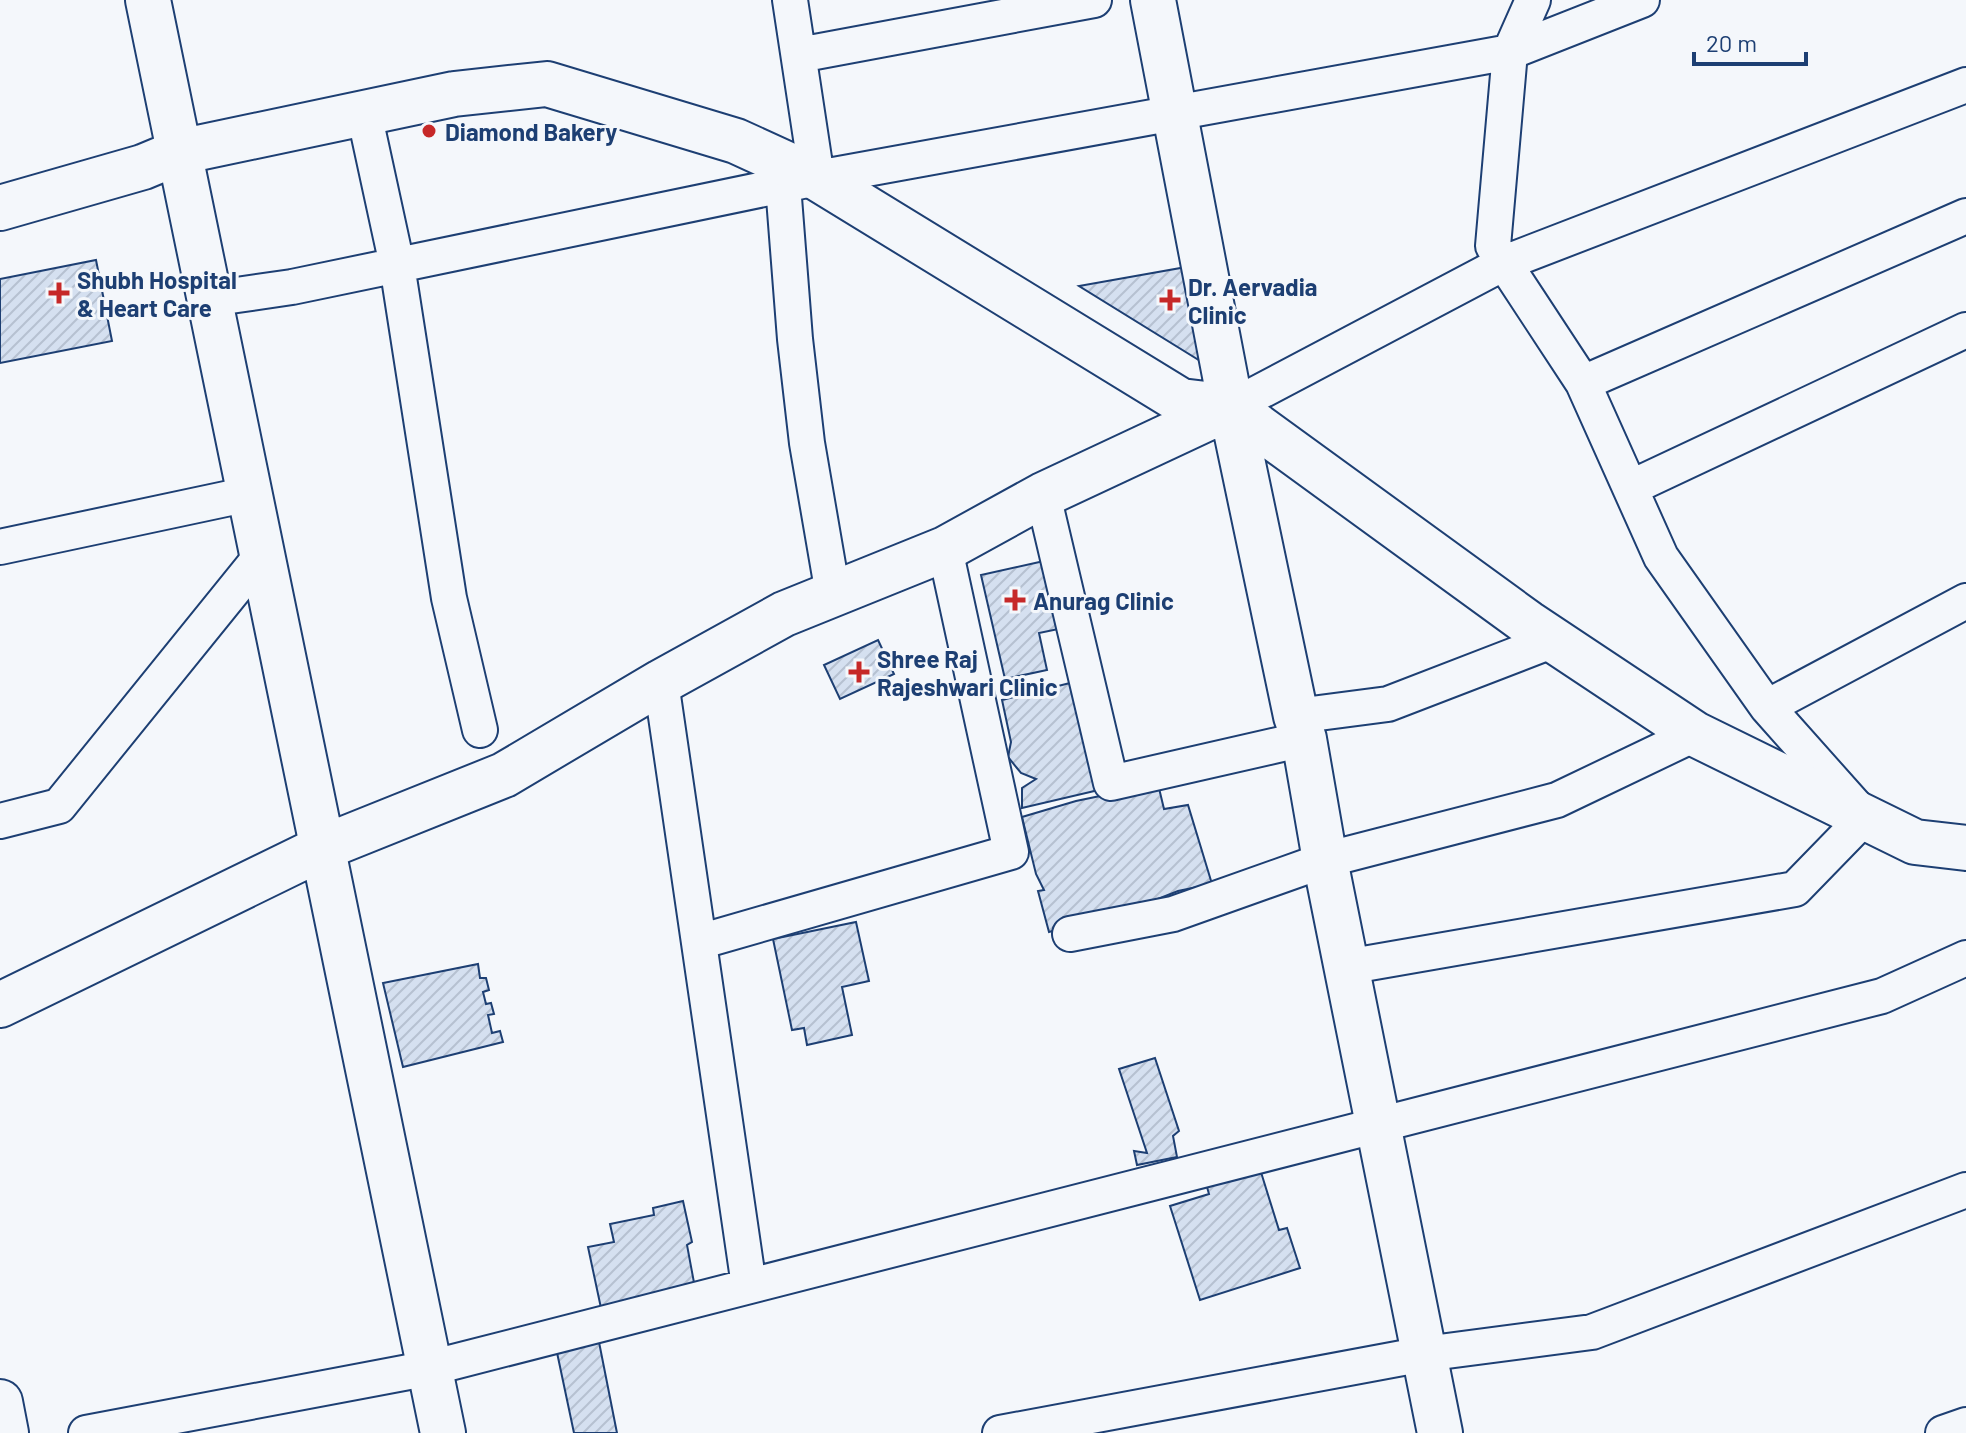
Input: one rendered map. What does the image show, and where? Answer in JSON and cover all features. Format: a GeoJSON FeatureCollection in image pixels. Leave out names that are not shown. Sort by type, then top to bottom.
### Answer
{"type":"FeatureCollection","features":[{"type":"Feature","properties":{"kind":"street"},"geometry":{"type":"LineString","coordinates":[[148,0],[443,1433]]}},
{"type":"Feature","properties":{"kind":"street"},"geometry":{"type":"LineString","coordinates":[[790,0],[799,55],[800,182],[795,339],[807,443],[833,594]]}},
{"type":"Feature","properties":{"kind":"street"},"geometry":{"type":"LineString","coordinates":[[799,55],[1094,0]]}},
{"type":"Feature","properties":{"kind":"street"},"geometry":{"type":"LineString","coordinates":[[1153,0],[1231,407],[1300,727],[1440,1433]]}},
{"type":"Feature","properties":{"kind":"street"},"geometry":{"type":"LineString","coordinates":[[1533,0],[1510,52],[1493,246],[1583,383],[1661,557],[1767,707],[1865,817]]}},
{"type":"Feature","properties":{"kind":"street"},"geometry":{"type":"LineString","coordinates":[[209,299],[292,287],[800,182],[1510,52],[1642,0]]}},
{"type":"Feature","properties":{"kind":"street"},"geometry":{"type":"LineString","coordinates":[[0,208],[143,167],[179,152],[454,94],[547,84],[736,141],[800,182],[1181,401],[1231,407],[1554,640],[1695,734],[1915,842],[1966,848]]}},
{"type":"Feature","properties":{"kind":"street"},"geometry":{"type":"LineString","coordinates":[[0,1005],[322,848],[504,775],[784,614],[945,549],[1043,495],[1231,407],[1504,263],[1966,85]]}},
{"type":"Feature","properties":{"kind":"street"},"geometry":{"type":"LineString","coordinates":[[364,113],[397,265],[449,598],[480,730]]}},
{"type":"Feature","properties":{"kind":"street"},"geometry":{"type":"LineString","coordinates":[[1583,383],[1966,216]]}},
{"type":"Feature","properties":{"kind":"street"},"geometry":{"type":"LineString","coordinates":[[1630,488],[1966,330]]}},
{"type":"Feature","properties":{"kind":"street"},"geometry":{"type":"LineString","coordinates":[[0,547],[249,494]]}},
{"type":"Feature","properties":{"kind":"street"},"geometry":{"type":"LineString","coordinates":[[1043,495],[1111,783],[1388,704],[1554,640]]}},
{"type":"Feature","properties":{"kind":"street"},"geometry":{"type":"LineString","coordinates":[[699,942],[1011,852],[945,549]]}},
{"type":"Feature","properties":{"kind":"street"},"geometry":{"type":"LineString","coordinates":[[0,821],[59,806],[262,555]]}},
{"type":"Feature","properties":{"kind":"street"},"geometry":{"type":"LineString","coordinates":[[1767,707],[1966,601]]}},
{"type":"Feature","properties":{"kind":"street"},"geometry":{"type":"LineString","coordinates":[[661,682],[749,1286]]}},
{"type":"Feature","properties":{"kind":"street"},"geometry":{"type":"LineString","coordinates":[[1070,934],[1173,914],[1325,860],[1557,800],[1695,734]]}},
{"type":"Feature","properties":{"kind":"street"},"geometry":{"type":"LineString","coordinates":[[1346,967],[1795,889],[1865,817]]}},
{"type":"Feature","properties":{"kind":"street"},"geometry":{"type":"LineString","coordinates":[[86,1433],[430,1368],[1882,996],[1966,958]]}},
{"type":"Feature","properties":{"kind":"street"},"geometry":{"type":"LineString","coordinates":[[1000,1433],[1424,1354],[1592,1332],[1966,1190]]}},
{"type":"Feature","properties":{"kind":"street"},"geometry":{"type":"LineString","coordinates":[[0,1402],[6,1433]]}},
{"type":"Feature","properties":{"kind":"street"},"geometry":{"type":"LineString","coordinates":[[1943,1433],[1966,1425]]}},
{"type":"Feature","properties":{"kind":"building"},"geometry":{"type":"Polygon","coordinates":[[[96,260],[112,341],[0,363],[0,279],[96,260]]]}},
{"type":"Feature","properties":{"kind":"building"},"geometry":{"type":"Polygon","coordinates":[[[1192,266],[1210,367],[1079,286],[1192,266]]]}},
{"type":"Feature","properties":{"kind":"building"},"geometry":{"type":"Polygon","coordinates":[[[1053,559],[1068,627],[1039,633],[1047,670],[1005,679],[981,575],[1053,559]]]}},
{"type":"Feature","properties":{"kind":"building"},"geometry":{"type":"Polygon","coordinates":[[[878,640],[894,674],[840,699],[824,665],[878,640]]]}},
{"type":"Feature","properties":{"kind":"building"},"geometry":{"type":"Polygon","coordinates":[[[1078,681],[1103,789],[1022,808],[1022,788],[1036,779],[1021,773],[1008,757],[1011,742],[1002,700],[1078,681]]]}},
{"type":"Feature","properties":{"kind":"building"},"geometry":{"type":"Polygon","coordinates":[[[1158,784],[1164,809],[1188,805],[1212,884],[1178,891],[1135,908],[1049,932],[1038,891],[1044,890],[1036,874],[1022,817],[1076,801],[1158,784]]]}},
{"type":"Feature","properties":{"kind":"building"},"geometry":{"type":"Polygon","coordinates":[[[856,922],[869,981],[842,987],[852,1035],[807,1045],[804,1028],[792,1030],[773,939],[856,922]]]}},
{"type":"Feature","properties":{"kind":"building"},"geometry":{"type":"Polygon","coordinates":[[[478,964],[480,978],[486,978],[489,990],[483,992],[486,1004],[491,1003],[494,1014],[488,1015],[492,1033],[500,1031],[503,1042],[403,1067],[383,983],[478,964]]]}},
{"type":"Feature","properties":{"kind":"building"},"geometry":{"type":"Polygon","coordinates":[[[1155,1058],[1179,1131],[1173,1136],[1177,1157],[1137,1165],[1134,1151],[1147,1153],[1119,1069],[1155,1058]]]}},
{"type":"Feature","properties":{"kind":"building"},"geometry":{"type":"Polygon","coordinates":[[[1260,1169],[1279,1230],[1287,1228],[1300,1268],[1200,1300],[1170,1206],[1209,1194],[1207,1187],[1260,1169]]]}},
{"type":"Feature","properties":{"kind":"building"},"geometry":{"type":"Polygon","coordinates":[[[683,1201],[692,1242],[687,1245],[695,1288],[601,1308],[588,1247],[614,1242],[610,1224],[654,1215],[653,1208],[683,1201]]]}},
{"type":"Feature","properties":{"kind":"building"},"geometry":{"type":"Polygon","coordinates":[[[598,1337],[617,1433],[574,1433],[555,1343],[598,1337]]]}},
{"type":"Feature","properties":{"kind":"place","name":"Diamond Bakery"},"geometry":{"type":"Point","coordinates":[429,131]}},
{"type":"Feature","properties":{"kind":"place","name":"Shubh Hospital & Heart Care"},"geometry":{"type":"Point","coordinates":[59,293]}},
{"type":"Feature","properties":{"kind":"place","name":"Dr. Aervadia Clinic"},"geometry":{"type":"Point","coordinates":[1170,300]}},
{"type":"Feature","properties":{"kind":"place","name":"Anurag Clinic"},"geometry":{"type":"Point","coordinates":[1015,600]}},
{"type":"Feature","properties":{"kind":"place","name":"Shree Raj Rajeshwari Clinic"},"geometry":{"type":"Point","coordinates":[859,672]}}]}
